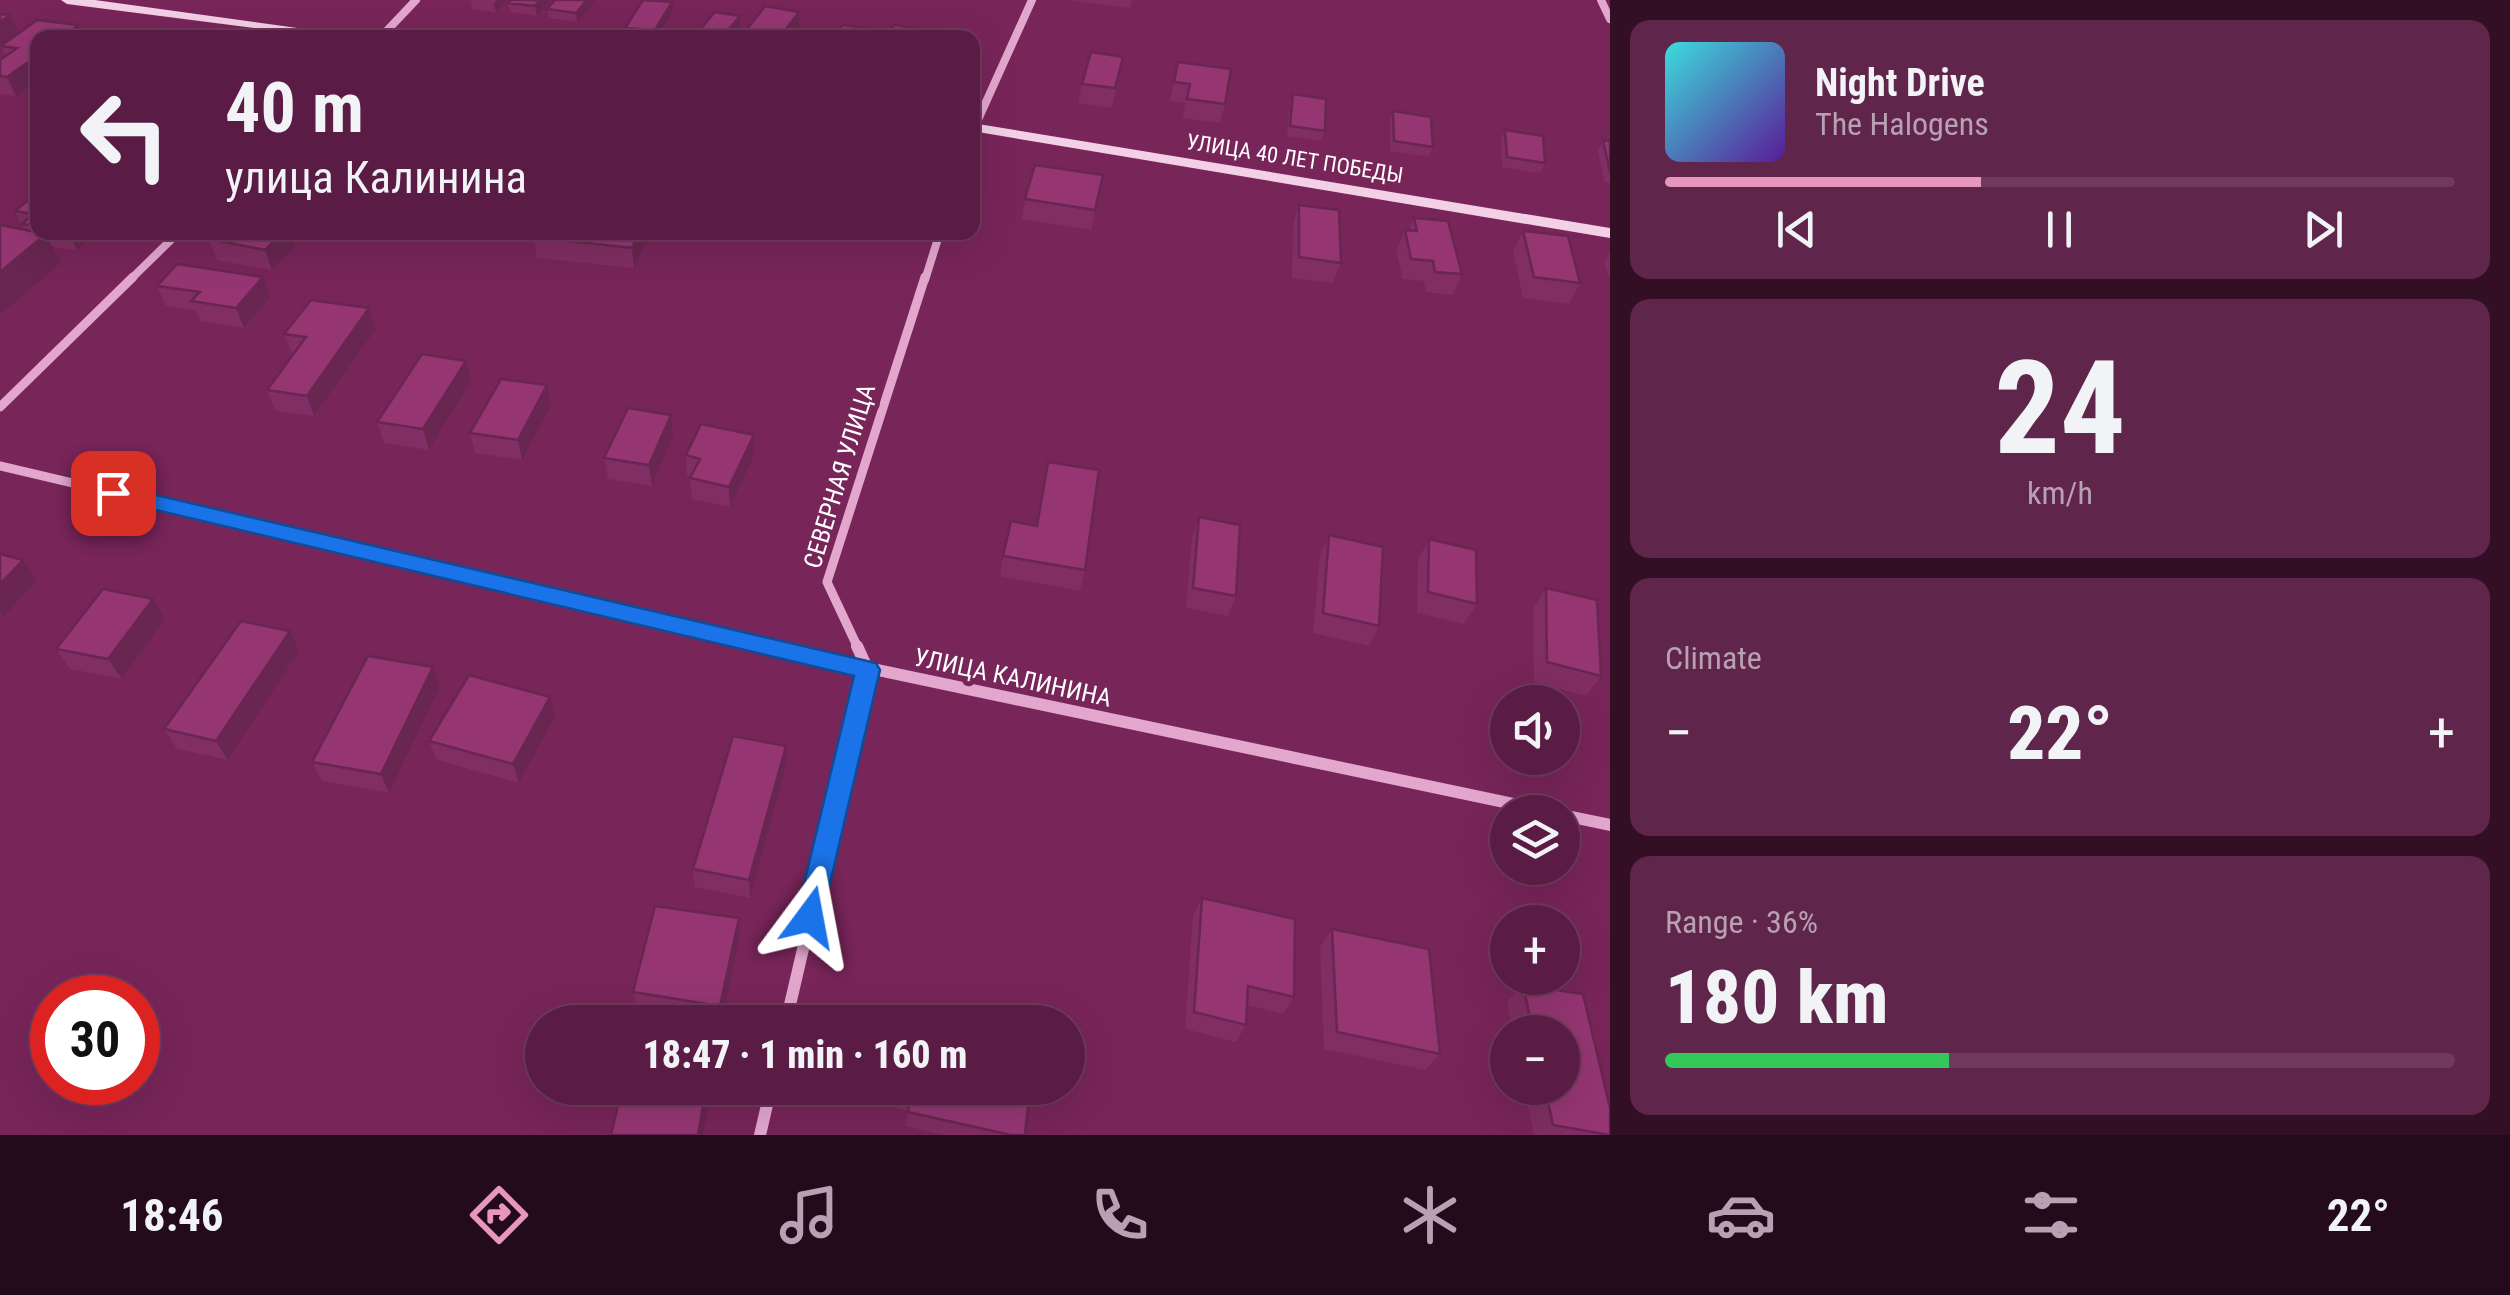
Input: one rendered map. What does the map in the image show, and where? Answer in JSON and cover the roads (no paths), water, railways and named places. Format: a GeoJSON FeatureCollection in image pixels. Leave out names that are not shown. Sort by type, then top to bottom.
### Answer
{"type":"FeatureCollection","features":[{"type":"Feature","properties":{"kind":"main road"},"geometry":{"type":"LineString","coordinates":[[67,0],[301,30]]}},
{"type":"Feature","properties":{"kind":"main road","name":"УЛИЦА 40 ЛЕТ ПОБЕДЫ"},"geometry":{"type":"LineString","coordinates":[[980,130],[1610,233]]}},
{"type":"Feature","properties":{"kind":"street"},"geometry":{"type":"LineString","coordinates":[[388,30],[416,0]]}},
{"type":"Feature","properties":{"kind":"street"},"geometry":{"type":"LineString","coordinates":[[980,114],[1032,0]]}},
{"type":"Feature","properties":{"kind":"street"},"geometry":{"type":"LineString","coordinates":[[1601,0],[1610,19]]}},
{"type":"Feature","properties":{"kind":"street"},"geometry":{"type":"LineString","coordinates":[[0,407],[172,240]]}},
{"type":"Feature","properties":{"kind":"street","name":"СЕВЕРНАЯ УЛИЦА"},"geometry":{"type":"LineString","coordinates":[[868,670],[826,582],[937,240]]}},
{"type":"Feature","properties":{"kind":"street","name":"УЛИЦА КАЛИНИНА"},"geometry":{"type":"LineString","coordinates":[[0,466],[868,670],[1490,799]]}},
{"type":"Feature","properties":{"kind":"street"},"geometry":{"type":"LineString","coordinates":[[790,1005],[868,670]]}},
{"type":"Feature","properties":{"kind":"street"},"geometry":{"type":"LineString","coordinates":[[1580,819],[1610,825]]}},
{"type":"Feature","properties":{"kind":"street"},"geometry":{"type":"LineString","coordinates":[[760,1135],[766,1105]]}}]}
